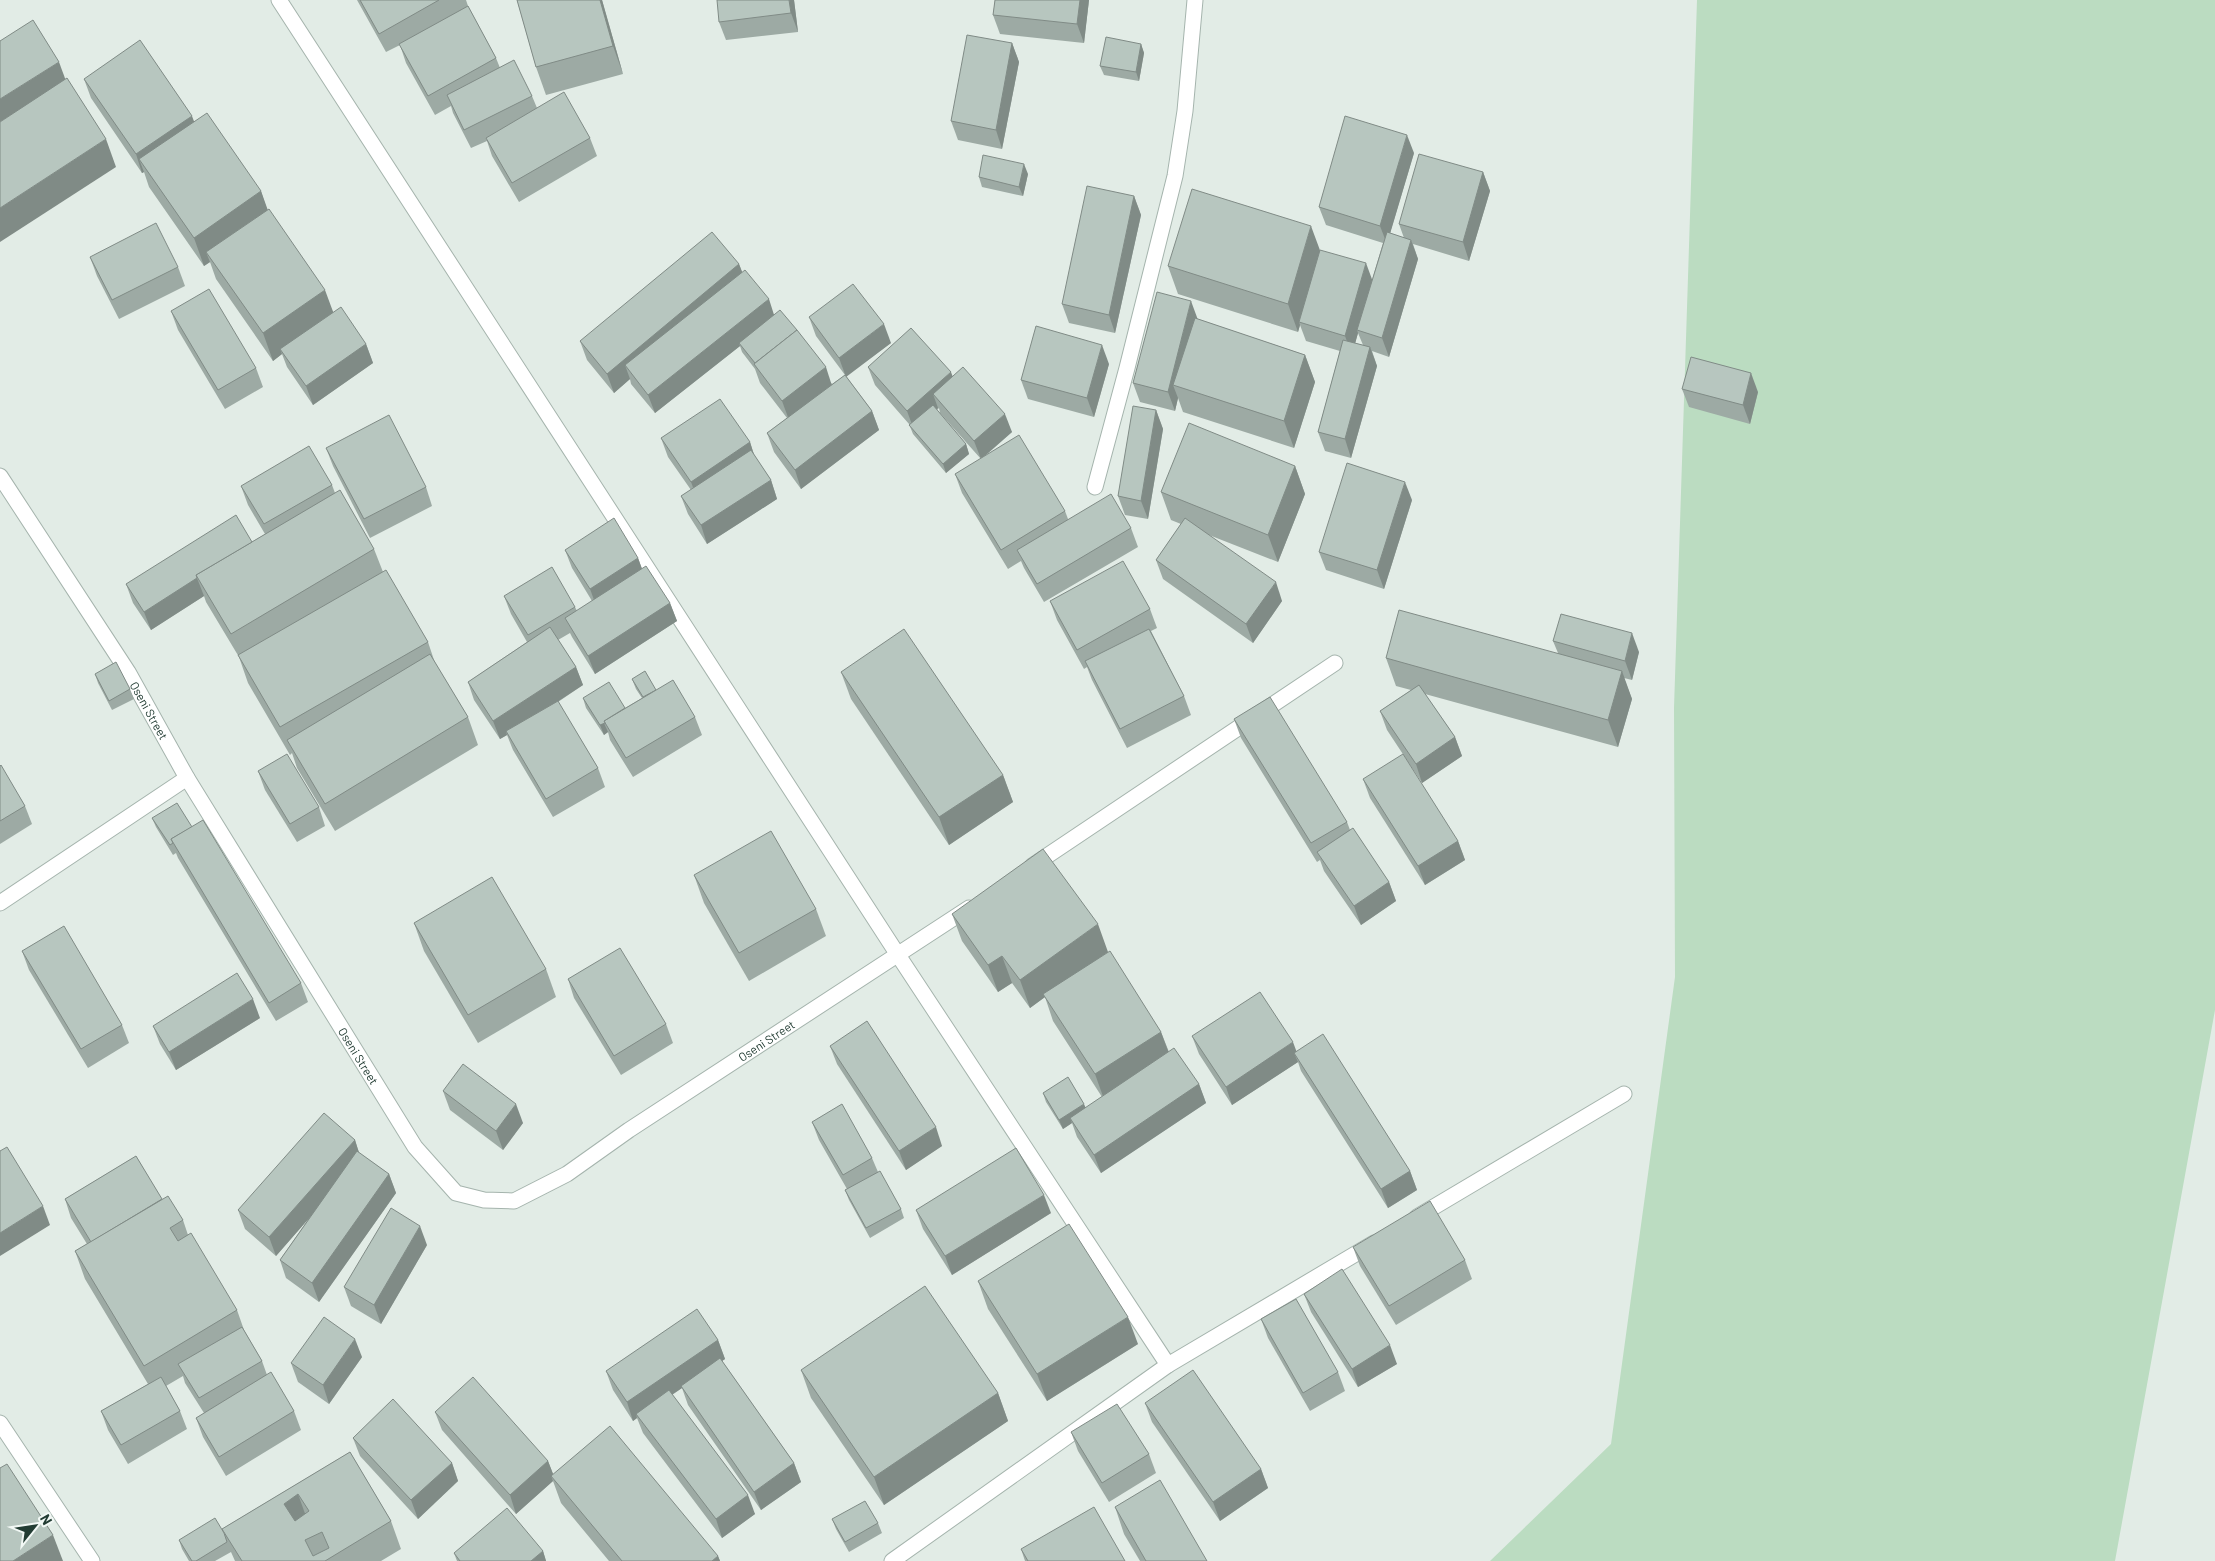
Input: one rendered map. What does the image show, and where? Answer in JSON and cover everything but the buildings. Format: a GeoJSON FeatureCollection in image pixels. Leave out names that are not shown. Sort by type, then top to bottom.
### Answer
{"type":"FeatureCollection","features":[{"type":"Feature","properties":{"kind":"street"},"geometry":{"type":"LineString","coordinates":[[279,0],[898,955],[1168,1365]]}},
{"type":"Feature","properties":{"kind":"street"},"geometry":{"type":"LineString","coordinates":[[1095,487],[1128,368],[1175,176],[1185,111],[1196,0]]}},
{"type":"Feature","properties":{"kind":"street","name":"Oseni Street"},"geometry":{"type":"LineString","coordinates":[[0,476],[128,672],[187,778],[415,1147],[456,1193],[484,1200],[514,1201],[566,1174],[637,1124],[980,900]]}},
{"type":"Feature","properties":{"kind":"street"},"geometry":{"type":"LineString","coordinates":[[1022,872],[1336,663]]}},
{"type":"Feature","properties":{"kind":"street"},"geometry":{"type":"LineString","coordinates":[[0,903],[187,778]]}},
{"type":"Feature","properties":{"kind":"street"},"geometry":{"type":"LineString","coordinates":[[1404,1225],[1624,1094]]}},
{"type":"Feature","properties":{"kind":"street"},"geometry":{"type":"LineString","coordinates":[[892,1561],[1168,1365],[1388,1235]]}},
{"type":"Feature","properties":{"kind":"street"},"geometry":{"type":"LineString","coordinates":[[0,1423],[92,1561]]}},
{"type":"Feature","properties":{"kind":"green space"},"geometry":{"type":"Polygon","coordinates":[[[1697,0],[2215,0],[2215,1010],[2115,1561],[1490,1561],[1611,1444],[1675,977],[1674,708],[1697,0]]]}}]}
